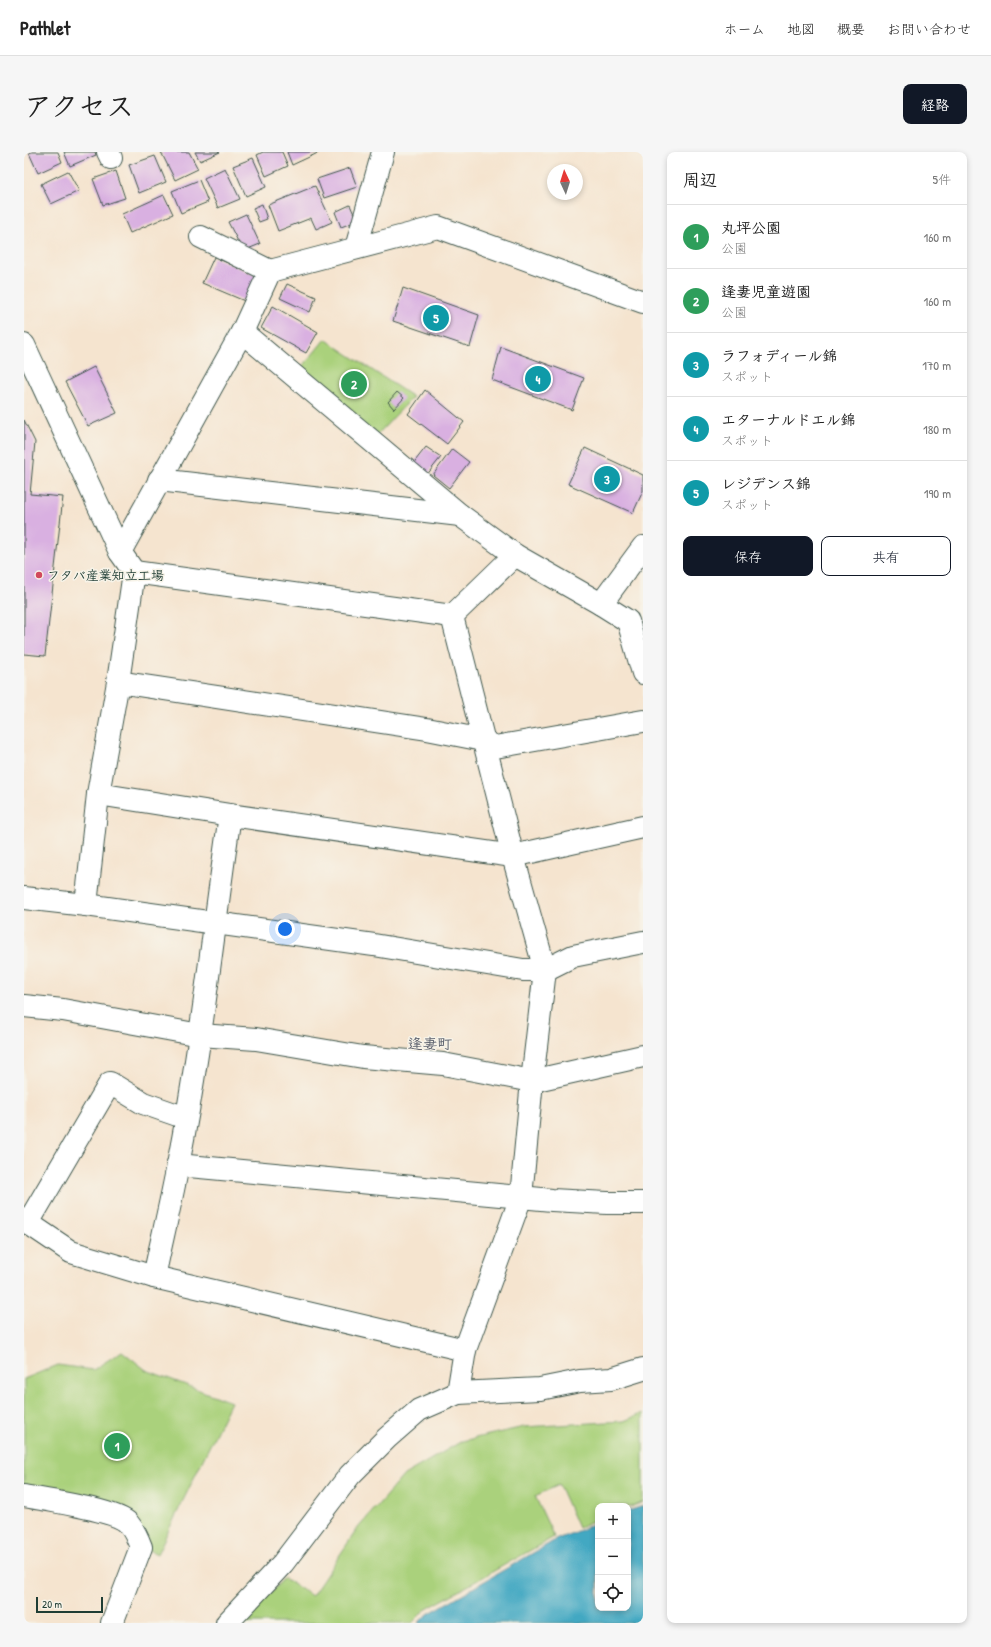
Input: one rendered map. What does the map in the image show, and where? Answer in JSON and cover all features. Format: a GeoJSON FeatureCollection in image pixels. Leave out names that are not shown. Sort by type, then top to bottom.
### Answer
{"type":"FeatureCollection","features":[{"type":"Feature","properties":{"kind":"street"},"geometry":{"type":"LineString","coordinates":[[356,248],[384,152]]}},
{"type":"Feature","properties":{"kind":"street"},"geometry":{"type":"LineString","coordinates":[[201,237],[270,271],[438,227],[643,302]]}},
{"type":"Feature","properties":{"kind":"street"},"geometry":{"type":"LineString","coordinates":[[120,552],[242,332],[270,271]]}},
{"type":"Feature","properties":{"kind":"street"},"geometry":{"type":"LineString","coordinates":[[242,332],[460,515],[515,555],[628,621],[643,673]]}},
{"type":"Feature","properties":{"kind":"street"},"geometry":{"type":"LineString","coordinates":[[24,345],[120,552],[134,572],[118,682],[98,794],[86,905]]}},
{"type":"Feature","properties":{"kind":"street"},"geometry":{"type":"LineString","coordinates":[[159,480],[460,515]]}},
{"type":"Feature","properties":{"kind":"street"},"geometry":{"type":"LineString","coordinates":[[601,604],[643,547]]}},
{"type":"Feature","properties":{"kind":"street"},"geometry":{"type":"LineString","coordinates":[[452,616],[515,555]]}},
{"type":"Feature","properties":{"kind":"street"},"geometry":{"type":"LineString","coordinates":[[134,572],[452,616]]}},
{"type":"Feature","properties":{"kind":"street"},"geometry":{"type":"LineString","coordinates":[[452,616],[513,856],[545,970],[532,1081],[521,1197],[466,1350],[458,1393]]}},
{"type":"Feature","properties":{"kind":"street"},"geometry":{"type":"LineString","coordinates":[[118,682],[427,729],[483,740],[495,746],[643,721]]}},
{"type":"Feature","properties":{"kind":"street"},"geometry":{"type":"LineString","coordinates":[[98,794],[230,815],[513,856],[643,827]]}},
{"type":"Feature","properties":{"kind":"street"},"geometry":{"type":"LineString","coordinates":[[154,1277],[178,1165],[200,1035],[214,923],[230,815]]}},
{"type":"Feature","properties":{"kind":"street"},"geometry":{"type":"LineString","coordinates":[[24,898],[86,905],[374,945],[523,970],[545,970],[573,956],[643,942]]}},
{"type":"Feature","properties":{"kind":"street"},"geometry":{"type":"LineString","coordinates":[[24,1006],[63,1010],[200,1035],[256,1039],[363,1057],[443,1064],[532,1081],[643,1056]]}},
{"type":"Feature","properties":{"kind":"street"},"geometry":{"type":"LineString","coordinates":[[186,1118],[144,1102],[110,1083],[28,1223],[71,1252],[154,1277],[466,1350]]}},
{"type":"Feature","properties":{"kind":"street"},"geometry":{"type":"LineString","coordinates":[[178,1165],[521,1197],[607,1203],[643,1203]]}},
{"type":"Feature","properties":{"kind":"street"},"geometry":{"type":"LineString","coordinates":[[226,1623],[283,1563],[350,1475],[387,1438],[419,1410],[458,1393],[540,1389],[580,1381],[610,1379],[643,1369]]}},
{"type":"Feature","properties":{"kind":"street"},"geometry":{"type":"LineString","coordinates":[[24,1496],[92,1509],[127,1522],[136,1534],[141,1547],[112,1623]]}},
{"type":"Feature","properties":{"kind":"green space"},"geometry":{"type":"Polygon","coordinates":[[[325,339],[413,397],[375,437],[299,371],[325,339]]]}},
{"type":"Feature","properties":{"kind":"green space"},"geometry":{"type":"Polygon","coordinates":[[[122,1351],[146,1370],[231,1402],[157,1554],[145,1548],[140,1532],[24,1491],[24,1379],[58,1365],[93,1370],[122,1351]]]}},
{"type":"Feature","properties":{"kind":"green space"},"geometry":{"type":"Polygon","coordinates":[[[643,1413],[643,1502],[631,1507],[631,1503],[595,1503],[595,1521],[578,1528],[559,1485],[535,1496],[554,1537],[425,1610],[412,1623],[243,1623],[284,1578],[312,1596],[358,1528],[404,1475],[462,1441],[524,1427],[624,1421],[643,1413]]]}},
{"type":"Feature","properties":{"kind":"water"},"geometry":{"type":"Polygon","coordinates":[[[643,1506],[643,1618],[636,1623],[418,1623],[428,1614],[557,1539],[595,1524],[595,1611],[631,1611],[631,1510],[643,1506]]]}},
{"type":"Feature","properties":{"kind":"building"},"geometry":{"type":"Polygon","coordinates":[[[58,152],[62,162],[38,173],[29,153],[58,152]]]}},
{"type":"Feature","properties":{"kind":"building"},"geometry":{"type":"Polygon","coordinates":[[[64,152],[95,152],[96,155],[70,166],[64,152]]]}},
{"type":"Feature","properties":{"kind":"building"},"geometry":{"type":"Polygon","coordinates":[[[161,152],[189,152],[198,169],[175,180],[161,152]]]}},
{"type":"Feature","properties":{"kind":"building"},"geometry":{"type":"Polygon","coordinates":[[[195,152],[220,152],[200,161],[195,152]]]}},
{"type":"Feature","properties":{"kind":"building"},"geometry":{"type":"Polygon","coordinates":[[[263,152],[282,152],[288,166],[266,176],[257,155],[263,152]]]}},
{"type":"Feature","properties":{"kind":"building"},"geometry":{"type":"Polygon","coordinates":[[[287,152],[320,152],[292,165],[287,152]]]}},
{"type":"Feature","properties":{"kind":"building"},"geometry":{"type":"Polygon","coordinates":[[[155,156],[166,182],[139,193],[129,165],[155,156]]]}},
{"type":"Feature","properties":{"kind":"building"},"geometry":{"type":"Polygon","coordinates":[[[253,158],[266,187],[246,196],[233,166],[253,158]]]}},
{"type":"Feature","properties":{"kind":"building"},"geometry":{"type":"Polygon","coordinates":[[[225,168],[240,199],[218,208],[204,178],[225,168]]]}},
{"type":"Feature","properties":{"kind":"building"},"geometry":{"type":"Polygon","coordinates":[[[350,168],[357,187],[324,198],[317,179],[350,168]]]}},
{"type":"Feature","properties":{"kind":"building"},"geometry":{"type":"Polygon","coordinates":[[[68,171],[79,191],[51,204],[41,184],[68,171]]]}},
{"type":"Feature","properties":{"kind":"building"},"geometry":{"type":"Polygon","coordinates":[[[116,171],[125,198],[103,205],[93,179],[116,171]]]}},
{"type":"Feature","properties":{"kind":"building"},"geometry":{"type":"Polygon","coordinates":[[[199,180],[208,202],[181,213],[172,191],[199,180]]]}},
{"type":"Feature","properties":{"kind":"building"},"geometry":{"type":"Polygon","coordinates":[[[315,186],[332,222],[316,229],[311,218],[278,231],[268,205],[315,186]]]}},
{"type":"Feature","properties":{"kind":"building"},"geometry":{"type":"Polygon","coordinates":[[[164,195],[173,214],[130,233],[122,214],[164,195]]]}},
{"type":"Feature","properties":{"kind":"building"},"geometry":{"type":"Polygon","coordinates":[[[262,204],[267,219],[259,222],[253,208],[262,204]]]}},
{"type":"Feature","properties":{"kind":"building"},"geometry":{"type":"Polygon","coordinates":[[[350,205],[357,221],[341,227],[335,212],[350,205]]]}},
{"type":"Feature","properties":{"kind":"building"},"geometry":{"type":"Polygon","coordinates":[[[246,214],[260,244],[243,251],[228,222],[246,214]]]}},
{"type":"Feature","properties":{"kind":"building"},"geometry":{"type":"Polygon","coordinates":[[[214,257],[257,276],[247,302],[202,283],[214,257]]]}},
{"type":"Feature","properties":{"kind":"building"},"geometry":{"type":"Polygon","coordinates":[[[287,284],[316,297],[310,312],[280,298],[287,284]]]}},
{"type":"Feature","properties":{"kind":"building"},"geometry":{"type":"Polygon","coordinates":[[[403,288],[479,315],[470,347],[393,321],[403,288]]]}},
{"type":"Feature","properties":{"kind":"building"},"geometry":{"type":"Polygon","coordinates":[[[273,306],[318,332],[306,353],[261,328],[273,306]]]}},
{"type":"Feature","properties":{"kind":"building"},"geometry":{"type":"Polygon","coordinates":[[[501,347],[584,378],[572,410],[492,380],[501,347]]]}},
{"type":"Feature","properties":{"kind":"building"},"geometry":{"type":"Polygon","coordinates":[[[94,367],[117,413],[88,426],[65,382],[94,367]]]}},
{"type":"Feature","properties":{"kind":"building"},"geometry":{"type":"Polygon","coordinates":[[[425,390],[464,422],[447,444],[408,414],[425,390]]]}},
{"type":"Feature","properties":{"kind":"building"},"geometry":{"type":"Polygon","coordinates":[[[397,392],[404,398],[394,409],[388,402],[397,392]]]}},
{"type":"Feature","properties":{"kind":"building","name":"フタバ産業知立工場"},"geometry":{"type":"Polygon","coordinates":[[[24,420],[35,442],[30,494],[63,497],[45,656],[24,654],[24,420]]]}},
{"type":"Feature","properties":{"kind":"building"},"geometry":{"type":"Polygon","coordinates":[[[426,447],[441,457],[426,476],[412,465],[426,447]]]}},
{"type":"Feature","properties":{"kind":"building"},"geometry":{"type":"Polygon","coordinates":[[[585,448],[643,475],[643,491],[633,513],[568,484],[585,448]]]}},
{"type":"Feature","properties":{"kind":"building"},"geometry":{"type":"Polygon","coordinates":[[[452,449],[469,462],[449,488],[433,475],[452,449]]]}},
{"type":"Feature","properties":{"kind":"place","name":"レジデンス錦"},"geometry":{"type":"Point","coordinates":[436,318]}},
{"type":"Feature","properties":{"kind":"place","name":"エターナルドエル錦"},"geometry":{"type":"Point","coordinates":[538,379]}},
{"type":"Feature","properties":{"kind":"place","name":"逢妻児童遊園"},"geometry":{"type":"Point","coordinates":[354,384]}},
{"type":"Feature","properties":{"kind":"place","name":"ラフォディール錦"},"geometry":{"type":"Point","coordinates":[607,479]}},
{"type":"Feature","properties":{"kind":"place","name":"フタバ産業知立工場"},"geometry":{"type":"Point","coordinates":[39,575]}},
{"type":"Feature","properties":{"kind":"place","name":"丸坪公園"},"geometry":{"type":"Point","coordinates":[117,1446]}},
{"type":"Feature","properties":{"kind":"district","name":"逢妻町"},"geometry":{"type":"Point","coordinates":[430,1043]}}]}
